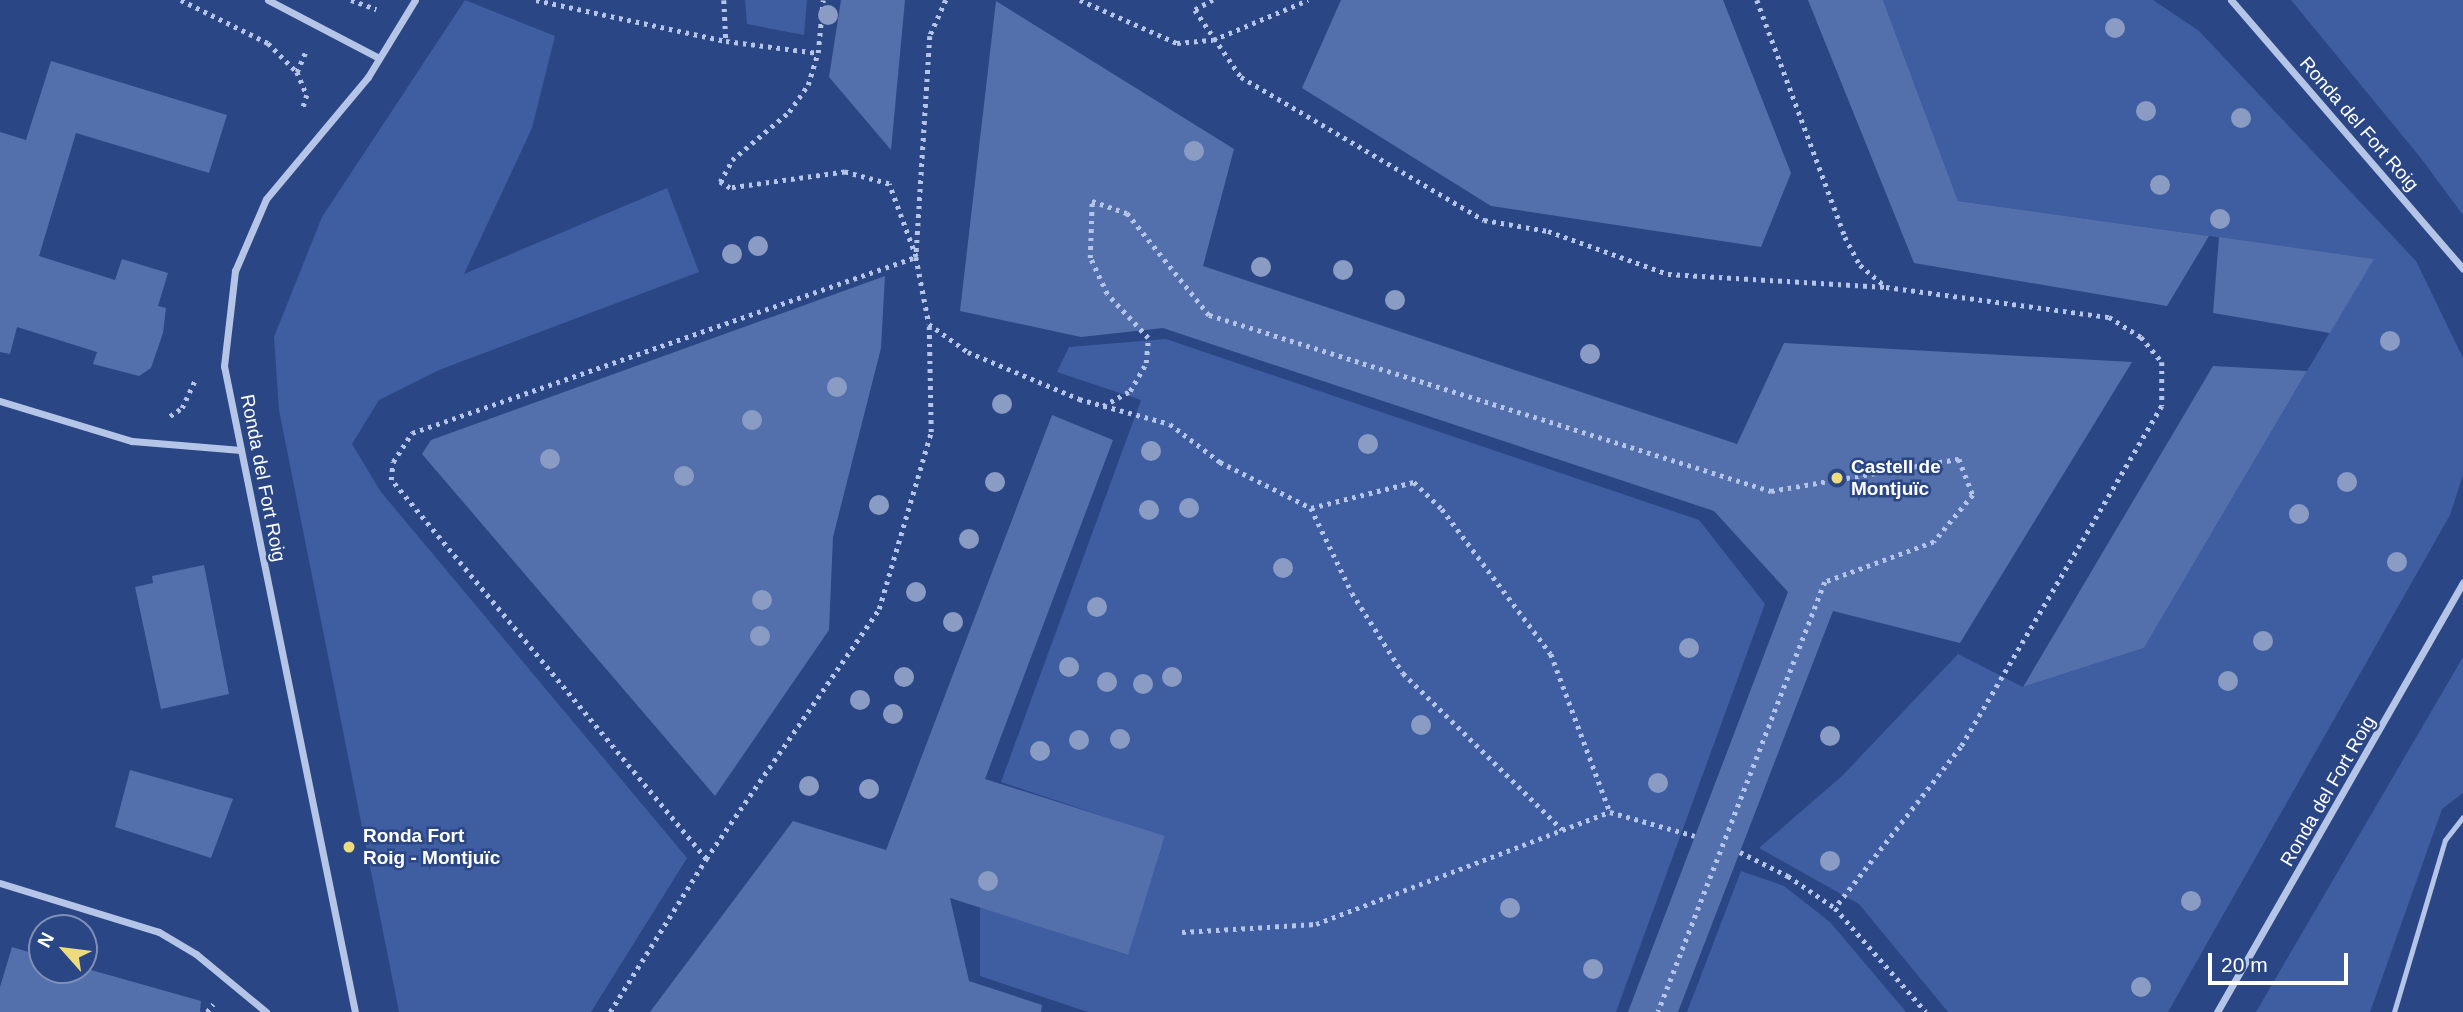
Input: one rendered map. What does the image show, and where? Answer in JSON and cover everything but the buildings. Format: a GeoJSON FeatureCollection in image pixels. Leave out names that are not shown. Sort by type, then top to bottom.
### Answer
{"type":"FeatureCollection","features":[{"type":"Feature","properties":{"kind":"street"},"geometry":{"type":"LineString","coordinates":[[268,0],[379,58]]}},
{"type":"Feature","properties":{"kind":"street","name":"Ronda del Fort Roig"},"geometry":{"type":"LineString","coordinates":[[355,1012],[224,366],[228,310],[243,247],[266,199],[379,58],[415,0]]}},
{"type":"Feature","properties":{"kind":"street","name":"Ronda del Fort Roig"},"geometry":{"type":"LineString","coordinates":[[2231,0],[2463,270]]}},
{"type":"Feature","properties":{"kind":"street"},"geometry":{"type":"LineString","coordinates":[[0,401],[132,441],[241,450]]}},
{"type":"Feature","properties":{"kind":"street","name":"Ronda del Fort Roig"},"geometry":{"type":"LineString","coordinates":[[2217,1012],[2463,583]]}},
{"type":"Feature","properties":{"kind":"street"},"geometry":{"type":"LineString","coordinates":[[0,883],[159,932],[196,954],[266,1012]]}},
{"type":"Feature","properties":{"kind":"lane"},"geometry":{"type":"LineString","coordinates":[[2394,1012],[2445,840],[2463,817]]}},
{"type":"Feature","properties":{"kind":"path"},"geometry":{"type":"LineString","coordinates":[[181,0],[268,43],[297,72],[307,95],[299,118]]}},
{"type":"Feature","properties":{"kind":"path"},"geometry":{"type":"LineString","coordinates":[[351,0],[382,11],[387,0]]}},
{"type":"Feature","properties":{"kind":"path"},"geometry":{"type":"LineString","coordinates":[[536,0],[726,41],[818,53]]}},
{"type":"Feature","properties":{"kind":"path"},"geometry":{"type":"LineString","coordinates":[[724,0],[726,41]]}},
{"type":"Feature","properties":{"kind":"path"},"geometry":{"type":"LineString","coordinates":[[610,1012],[706,859],[879,609],[931,432],[929,324],[916,257],[889,184],[845,172],[730,188],[720,183],[732,160],[789,112],[808,85],[818,53],[823,0]]}},
{"type":"Feature","properties":{"kind":"path"},"geometry":{"type":"LineString","coordinates":[[916,257],[930,36],[946,0]]}},
{"type":"Feature","properties":{"kind":"path"},"geometry":{"type":"LineString","coordinates":[[1080,0],[1177,43],[1213,40],[1308,0]]}},
{"type":"Feature","properties":{"kind":"path"},"geometry":{"type":"LineString","coordinates":[[1213,0],[1195,10],[1213,40],[1241,77],[1484,220],[1548,231],[1668,274],[1886,287],[2109,317],[2141,337],[2162,362],[2162,406],[1961,747],[1835,908]]}},
{"type":"Feature","properties":{"kind":"path"},"geometry":{"type":"LineString","coordinates":[[1757,0],[1844,237],[1860,265],[1886,287]]}},
{"type":"Feature","properties":{"kind":"path"},"geometry":{"type":"LineString","coordinates":[[1102,406],[1130,391],[1146,363],[1148,338],[1107,294],[1090,258],[1092,201],[1127,213],[1209,315],[1771,491],[1959,459],[1973,495],[1934,542],[1825,582],[1658,1012]]}},
{"type":"Feature","properties":{"kind":"path"},"geometry":{"type":"LineString","coordinates":[[706,859],[391,480],[393,462],[412,433],[916,257]]}},
{"type":"Feature","properties":{"kind":"path"},"geometry":{"type":"LineString","coordinates":[[929,324],[968,352],[1102,406],[1170,424],[1220,462],[1311,508],[1352,593],[1403,673],[1562,829]]}},
{"type":"Feature","properties":{"kind":"path"},"geometry":{"type":"LineString","coordinates":[[164,421],[182,408],[201,368]]}},
{"type":"Feature","properties":{"kind":"path"},"geometry":{"type":"LineString","coordinates":[[1311,508],[1414,482],[1442,509],[1551,654],[1610,812]]}},
{"type":"Feature","properties":{"kind":"path"},"geometry":{"type":"LineString","coordinates":[[1182,932],[1316,924],[1610,812],[1695,836]]}},
{"type":"Feature","properties":{"kind":"path"},"geometry":{"type":"LineString","coordinates":[[1740,852],[1835,908],[1926,1012]]}},
{"type":"Feature","properties":{"kind":"shaded area"},"geometry":{"type":"Polygon","coordinates":[[[465,0],[555,36],[532,128],[464,274],[667,188],[699,272],[439,370],[379,400],[352,444],[381,492],[687,858],[591,1012],[399,1012],[279,410],[274,337],[322,217],[465,0]]]}},
{"type":"Feature","properties":{"kind":"shaded area"},"geometry":{"type":"Polygon","coordinates":[[[745,0],[807,0],[804,35],[747,24],[745,0]]]}},
{"type":"Feature","properties":{"kind":"shaded area"},"geometry":{"type":"Polygon","coordinates":[[[1883,0],[2153,0],[2199,31],[2416,261],[2463,358],[2463,475],[2450,515],[2168,1012],[1948,1012],[1859,904],[1759,848],[1842,776],[1958,654],[2023,687],[2144,648],[2373,259],[1958,201],[1883,0]]]}},
{"type":"Feature","properties":{"kind":"shaded area"},"geometry":{"type":"Polygon","coordinates":[[[2291,0],[2463,0],[2463,215],[2420,157],[2291,0]]]}},
{"type":"Feature","properties":{"kind":"shaded area"},"geometry":{"type":"Polygon","coordinates":[[[1166,339],[1699,520],[1765,604],[1616,1012],[1088,1012],[980,976],[980,907],[1127,955],[1165,837],[1001,782],[1141,400],[1057,372],[1069,347],[1166,339]]]}},
{"type":"Feature","properties":{"kind":"shaded area"},"geometry":{"type":"Polygon","coordinates":[[[2463,657],[2463,793],[2442,809],[2370,1012],[2256,1012],[2463,657]]]}},
{"type":"Feature","properties":{"kind":"shaded area"},"geometry":{"type":"Polygon","coordinates":[[[1741,871],[1784,886],[1830,922],[1906,1012],[1687,1012],[1741,871]]]}},
{"type":"Feature","properties":{"kind":"place","name":"Castell de Montjuïc"},"geometry":{"type":"Point","coordinates":[1837,478]}},
{"type":"Feature","properties":{"kind":"place","name":"Ronda Fort Roig - Montjuïc"},"geometry":{"type":"Point","coordinates":[349,847]}}]}
